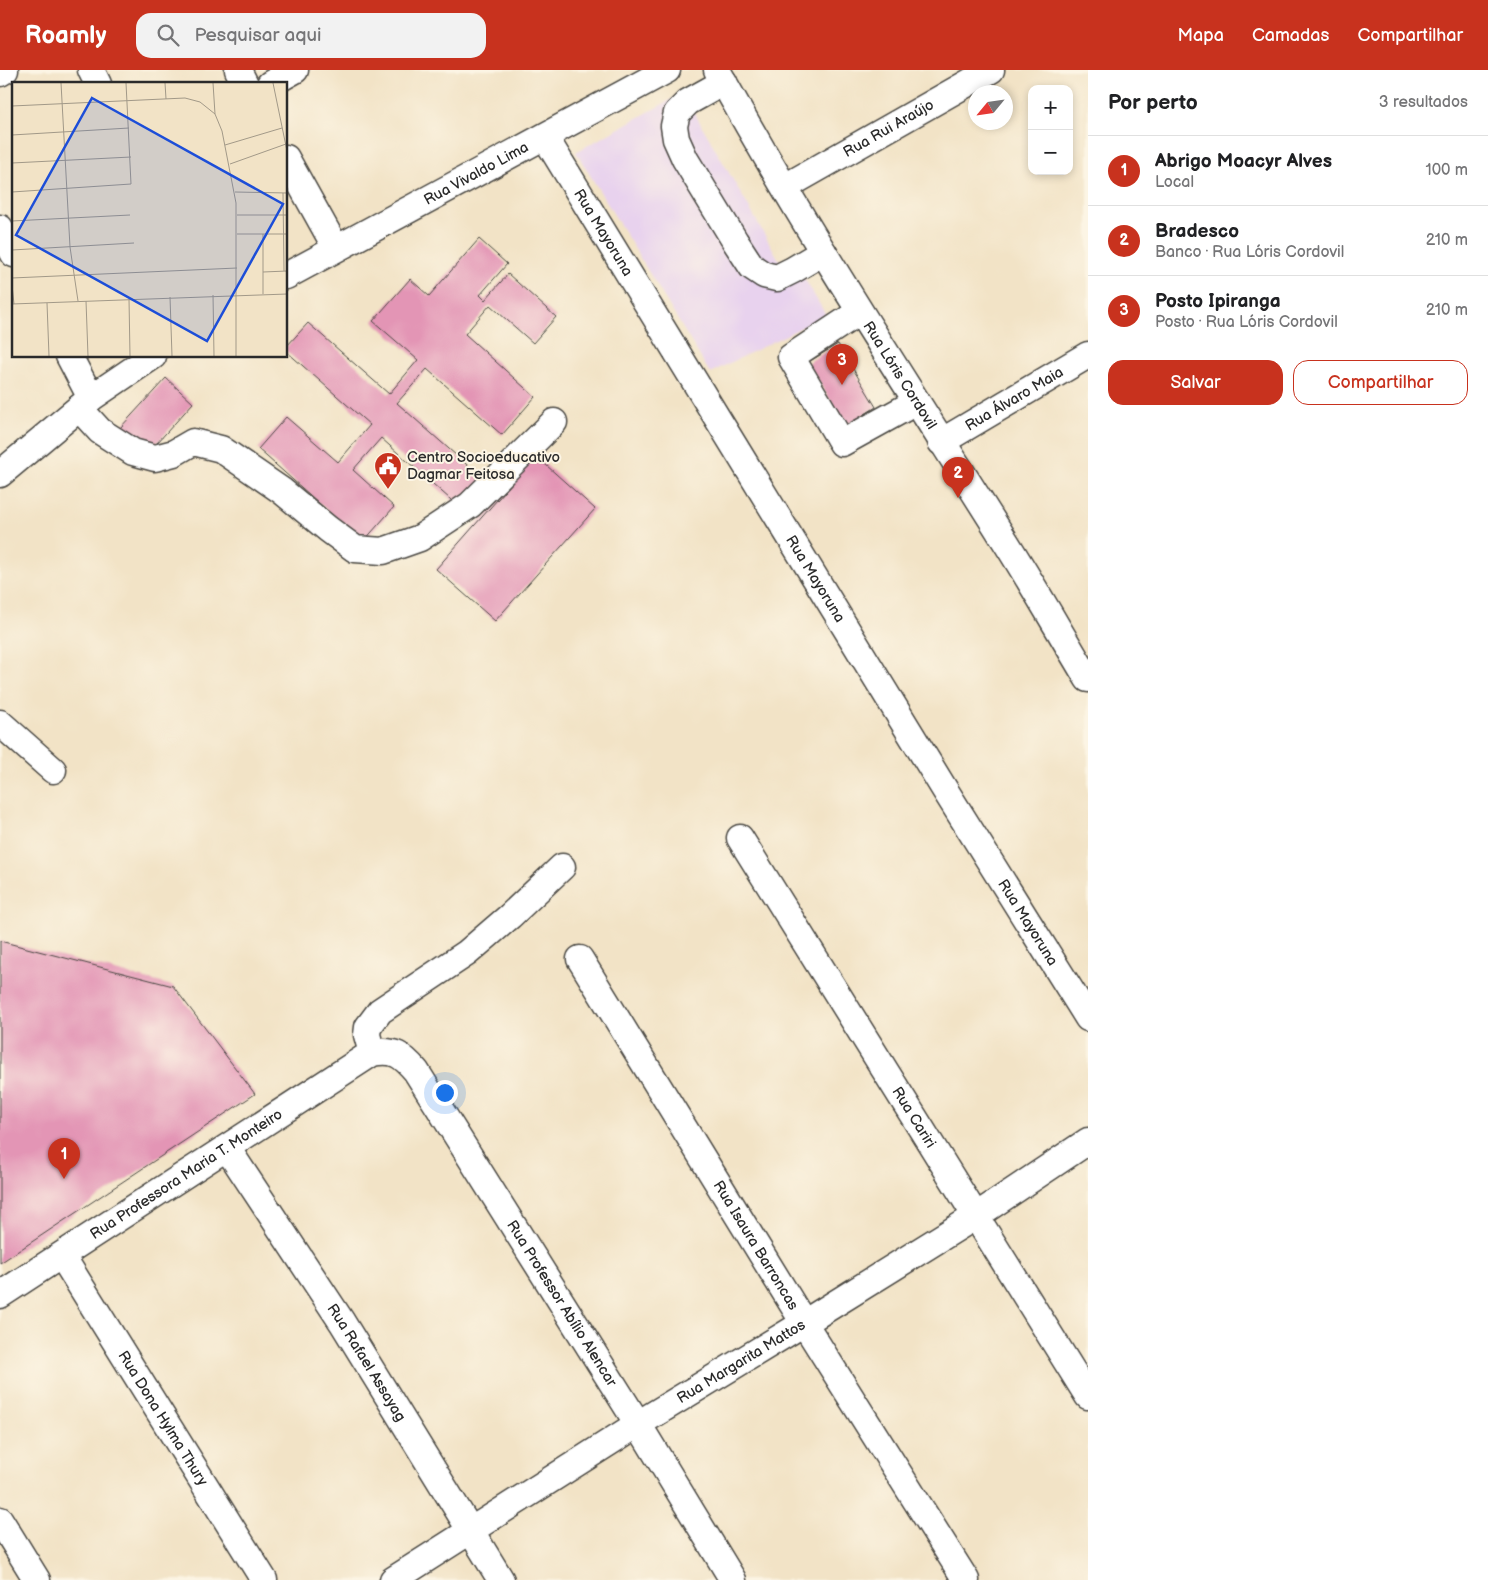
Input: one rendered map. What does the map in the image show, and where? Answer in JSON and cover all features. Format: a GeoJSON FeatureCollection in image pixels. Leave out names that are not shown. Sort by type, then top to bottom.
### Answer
{"type":"FeatureCollection","features":[{"type":"Feature","properties":{"kind":"street"},"geometry":{"type":"LineString","coordinates":[[0,73],[5,70]]}},
{"type":"Feature","properties":{"kind":"street"},"geometry":{"type":"LineString","coordinates":[[91,70],[97,82]]}},
{"type":"Feature","properties":{"kind":"street"},"geometry":{"type":"LineString","coordinates":[[238,70],[244,82]]}},
{"type":"Feature","properties":{"kind":"street"},"geometry":{"type":"LineString","coordinates":[[274,82],[295,70]]}},
{"type":"Feature","properties":{"kind":"street","name":"Rua Vivaldo Lima"},"geometry":{"type":"LineString","coordinates":[[288,275],[667,70]]}},
{"type":"Feature","properties":{"kind":"street","name":"Rua Rui Araújo"},"geometry":{"type":"LineString","coordinates":[[785,187],[991,70]]}},
{"type":"Feature","properties":{"kind":"street"},"geometry":{"type":"LineString","coordinates":[[720,76],[677,113],[674,126],[676,139],[685,159],[734,241],[752,267],[764,275],[777,278],[822,252]]}},
{"type":"Feature","properties":{"kind":"street","name":"Rua Lóris Cordovil"},"geometry":{"type":"LineString","coordinates":[[720,76],[822,252],[1003,538],[1088,678]]}},
{"type":"Feature","properties":{"kind":"street","name":"Rua Mayoruna"},"geometry":{"type":"LineString","coordinates":[[545,137],[935,773],[1088,1018]]}},
{"type":"Feature","properties":{"kind":"street"},"geometry":{"type":"LineString","coordinates":[[288,162],[336,248]]}},
{"type":"Feature","properties":{"kind":"street"},"geometry":{"type":"LineString","coordinates":[[0,228],[12,250]]}},
{"type":"Feature","properties":{"kind":"street"},"geometry":{"type":"LineString","coordinates":[[860,312],[790,357],[842,443],[916,402]]}},
{"type":"Feature","properties":{"kind":"street","name":"Rua Álvaro Maia"},"geometry":{"type":"LineString","coordinates":[[941,442],[1088,355]]}},
{"type":"Feature","properties":{"kind":"street"},"geometry":{"type":"LineString","coordinates":[[70,358],[85,403],[100,432],[133,452],[155,458],[174,453],[193,442],[221,449],[282,491],[328,529],[356,549],[383,551],[420,538],[470,504],[554,422]]}},
{"type":"Feature","properties":{"kind":"street"},"geometry":{"type":"LineString","coordinates":[[0,474],[85,403],[150,358]]}},
{"type":"Feature","properties":{"kind":"street"},"geometry":{"type":"LineString","coordinates":[[0,723],[53,770]]}},
{"type":"Feature","properties":{"kind":"street","name":"Rua Cariri"},"geometry":{"type":"LineString","coordinates":[[740,838],[1088,1396]]}},
{"type":"Feature","properties":{"kind":"street"},"geometry":{"type":"LineString","coordinates":[[372,1052],[367,1035],[368,1027],[380,1011],[466,953],[510,916],[562,867]]}},
{"type":"Feature","properties":{"kind":"street","name":"Rua Isaura Barroncas"},"geometry":{"type":"LineString","coordinates":[[580,959],[804,1323],[966,1580]]}},
{"type":"Feature","properties":{"kind":"street","name":"Rua Professor Abílio Alencar"},"geometry":{"type":"LineString","coordinates":[[372,1052],[385,1050],[394,1052],[403,1056],[416,1071],[638,1424],[733,1580]]}},
{"type":"Feature","properties":{"kind":"street","name":"Rua Professora Maria T. Monteiro"},"geometry":{"type":"LineString","coordinates":[[0,1295],[372,1052]]}},
{"type":"Feature","properties":{"kind":"street","name":"Rua Margarita Mattos"},"geometry":{"type":"LineString","coordinates":[[394,1580],[638,1424],[976,1216],[1088,1141]]}},
{"type":"Feature","properties":{"kind":"street","name":"Rua Rafael Assayag"},"geometry":{"type":"LineString","coordinates":[[227,1148],[342,1322],[501,1580]]}},
{"type":"Feature","properties":{"kind":"street","name":"Rua Dona Hylma Thury"},"geometry":{"type":"LineString","coordinates":[[62,1256],[264,1580]]}},
{"type":"Feature","properties":{"kind":"street"},"geometry":{"type":"LineString","coordinates":[[0,1520],[37,1580]]}},
{"type":"Feature","properties":{"kind":"shaded area"},"geometry":{"type":"Polygon","coordinates":[[[683,93],[782,265],[794,261],[826,315],[710,373],[576,152],[683,93]]]}},
{"type":"Feature","properties":{"kind":"building"},"geometry":{"type":"Polygon","coordinates":[[[479,239],[507,264],[480,295],[485,300],[508,274],[556,317],[533,343],[490,305],[465,334],[535,397],[502,435],[427,369],[397,403],[483,479],[459,507],[381,438],[353,470],[394,507],[363,542],[258,449],[286,417],[338,462],[370,425],[288,353],[288,345],[308,323],[389,394],[418,360],[373,321],[410,279],[429,296],[479,239]]]}},
{"type":"Feature","properties":{"kind":"building"},"geometry":{"type":"Polygon","coordinates":[[[838,344],[876,407],[846,426],[807,363],[838,344]]]}},
{"type":"Feature","properties":{"kind":"building"},"geometry":{"type":"Polygon","coordinates":[[[166,378],[193,403],[148,453],[120,428],[166,378]]]}},
{"type":"Feature","properties":{"kind":"building"},"geometry":{"type":"Polygon","coordinates":[[[536,456],[595,509],[495,621],[436,569],[536,456]]]}},
{"type":"Feature","properties":{"kind":"building"},"geometry":{"type":"Polygon","coordinates":[[[0,941],[173,986],[255,1094],[0,1263],[0,941]]]}},
{"type":"Feature","properties":{"kind":"place","name":"Posto Ipiranga"},"geometry":{"type":"Point","coordinates":[842,385]}},
{"type":"Feature","properties":{"kind":"place","name":"Centro Socioeducativo Dagmar Feitosa"},"geometry":{"type":"Point","coordinates":[388,490]}},
{"type":"Feature","properties":{"kind":"place","name":"Bradesco"},"geometry":{"type":"Point","coordinates":[958,498]}},
{"type":"Feature","properties":{"kind":"place","name":"Abrigo Moacyr Alves"},"geometry":{"type":"Point","coordinates":[64,1179]}}]}
